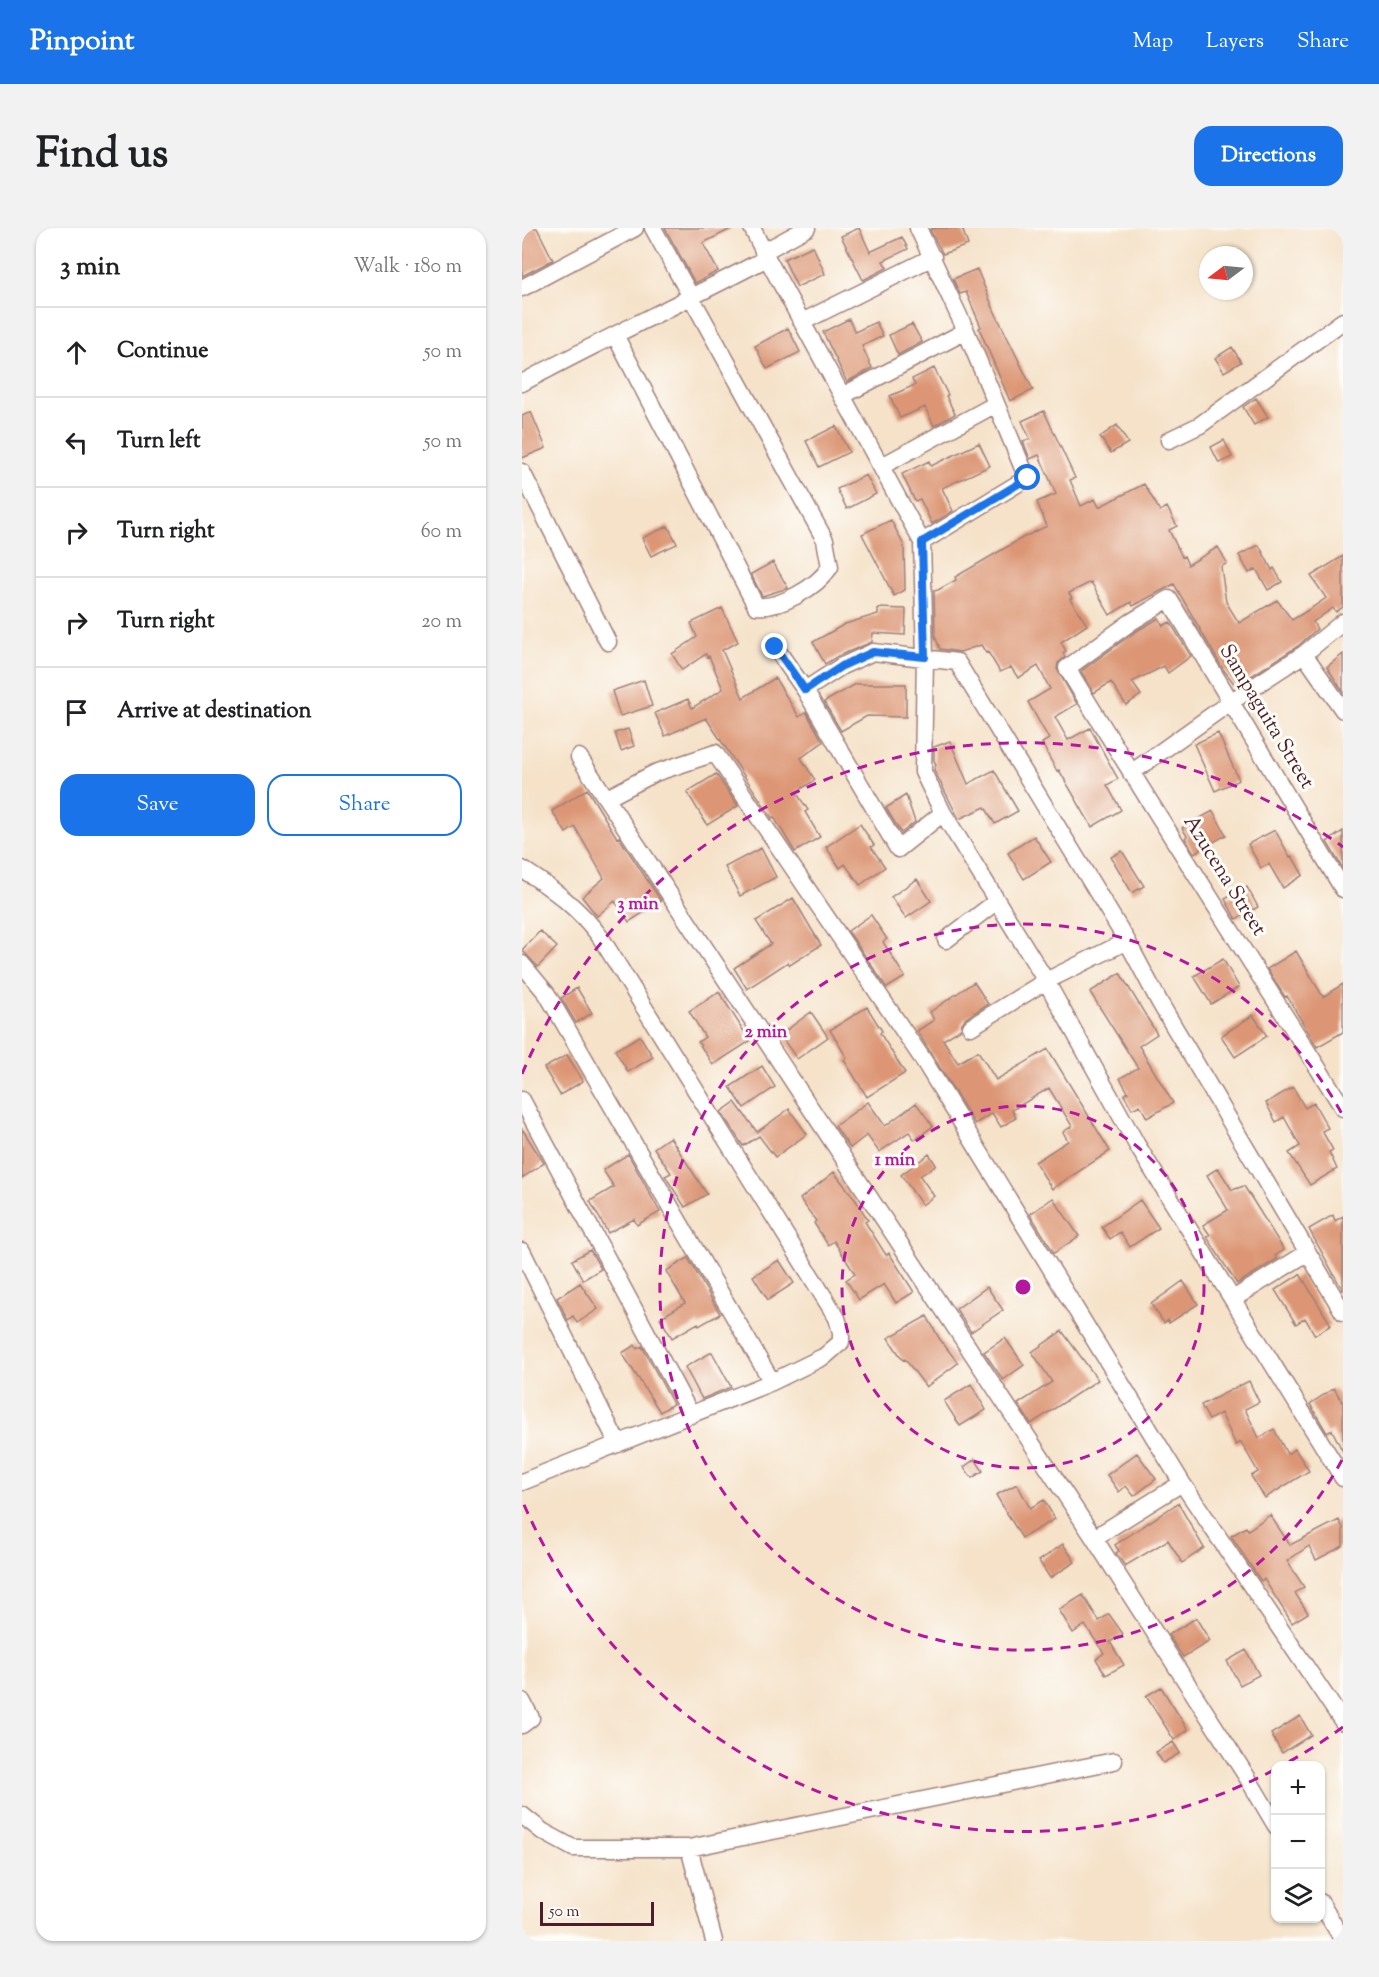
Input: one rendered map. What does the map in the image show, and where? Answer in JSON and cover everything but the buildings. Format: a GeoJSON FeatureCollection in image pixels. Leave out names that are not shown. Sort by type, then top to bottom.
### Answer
{"type":"FeatureCollection","features":[{"type":"Feature","properties":{"kind":"street"},"geometry":{"type":"LineString","coordinates":[[522,288],[635,228]]}},
{"type":"Feature","properties":{"kind":"street"},"geometry":{"type":"LineString","coordinates":[[615,335],[756,606],[775,606],[823,578],[830,567],[825,540],[653,228]]}},
{"type":"Feature","properties":{"kind":"street"},"geometry":{"type":"LineString","coordinates":[[752,228],[922,542],[925,657],[924,772],[943,813],[1046,981],[1137,1145],[1343,1478]]}},
{"type":"Feature","properties":{"kind":"street"},"geometry":{"type":"LineString","coordinates":[[522,383],[692,298],[807,228]]}},
{"type":"Feature","properties":{"kind":"street"},"geometry":{"type":"LineString","coordinates":[[918,228],[966,331],[1028,478],[922,542]]}},
{"type":"Feature","properties":{"kind":"street"},"geometry":{"type":"LineString","coordinates":[[802,322],[933,257]]}},
{"type":"Feature","properties":{"kind":"street"},"geometry":{"type":"LineString","coordinates":[[1169,440],[1200,425],[1343,321]]}},
{"type":"Feature","properties":{"kind":"street"},"geometry":{"type":"LineString","coordinates":[[842,396],[966,331]]}},
{"type":"Feature","properties":{"kind":"street"},"geometry":{"type":"LineString","coordinates":[[882,466],[996,404]]}},
{"type":"Feature","properties":{"kind":"street"},"geometry":{"type":"LineString","coordinates":[[522,472],[608,642]]}},
{"type":"Feature","properties":{"kind":"street","name":"Sampaguita Street"},"geometry":{"type":"LineString","coordinates":[[1067,668],[1131,621],[1169,599],[1343,890]]}},
{"type":"Feature","properties":{"kind":"street"},"geometry":{"type":"LineString","coordinates":[[1131,773],[1232,701],[1304,654],[1343,622]]}},
{"type":"Feature","properties":{"kind":"street"},"geometry":{"type":"LineString","coordinates":[[775,647],[805,690],[898,849],[943,813]]}},
{"type":"Feature","properties":{"kind":"street"},"geometry":{"type":"LineString","coordinates":[[805,690],[842,666],[873,652],[957,662],[1127,940],[1160,1003],[1343,1312]]}},
{"type":"Feature","properties":{"kind":"street"},"geometry":{"type":"LineString","coordinates":[[1304,654],[1343,710]]}},
{"type":"Feature","properties":{"kind":"street","name":"Azucena Street"},"geometry":{"type":"LineString","coordinates":[[1067,668],[1343,1108]]}},
{"type":"Feature","properties":{"kind":"street"},"geometry":{"type":"LineString","coordinates":[[607,798],[655,773],[715,753],[924,1061],[1182,1483],[1343,1722]]}},
{"type":"Feature","properties":{"kind":"street"},"geometry":{"type":"LineString","coordinates":[[579,757],[1094,1538],[1247,1777],[1271,1819]]}},
{"type":"Feature","properties":{"kind":"street"},"geometry":{"type":"LineString","coordinates":[[522,869],[549,886],[588,920],[601,938],[837,1318],[841,1332],[840,1342],[825,1356],[772,1382],[522,1482]]}},
{"type":"Feature","properties":{"kind":"street"},"geometry":{"type":"LineString","coordinates":[[946,940],[997,901]]}},
{"type":"Feature","properties":{"kind":"street"},"geometry":{"type":"LineString","coordinates":[[971,1027],[1046,981],[1127,940]]}},
{"type":"Feature","properties":{"kind":"street"},"geometry":{"type":"LineString","coordinates":[[522,964],[547,994],[772,1382]]}},
{"type":"Feature","properties":{"kind":"street"},"geometry":{"type":"LineString","coordinates":[[522,1100],[691,1415]]}},
{"type":"Feature","properties":{"kind":"street"},"geometry":{"type":"LineString","coordinates":[[522,1251],[618,1444]]}},
{"type":"Feature","properties":{"kind":"street"},"geometry":{"type":"LineString","coordinates":[[1233,1299],[1307,1253]]}},
{"type":"Feature","properties":{"kind":"street"},"geometry":{"type":"LineString","coordinates":[[1094,1538],[1182,1483]]}},
{"type":"Feature","properties":{"kind":"street"},"geometry":{"type":"LineString","coordinates":[[522,1701],[531,1718],[522,1725]]}},
{"type":"Feature","properties":{"kind":"street"},"geometry":{"type":"LineString","coordinates":[[522,1815],[542,1831],[573,1848],[689,1848],[1114,1761]]}},
{"type":"Feature","properties":{"kind":"street"},"geometry":{"type":"LineString","coordinates":[[689,1848],[714,1941]]}},
{"type":"Feature","properties":{"kind":"street"},"geometry":{"type":"LineString","coordinates":[[1325,1910],[1343,1940]]}},
{"type":"Feature","properties":{"kind":"route"},"geometry":{"type":"LineString","coordinates":[[775,647],[805,690],[842,666],[873,652],[925,657],[922,542],[1028,478]]}}]}
